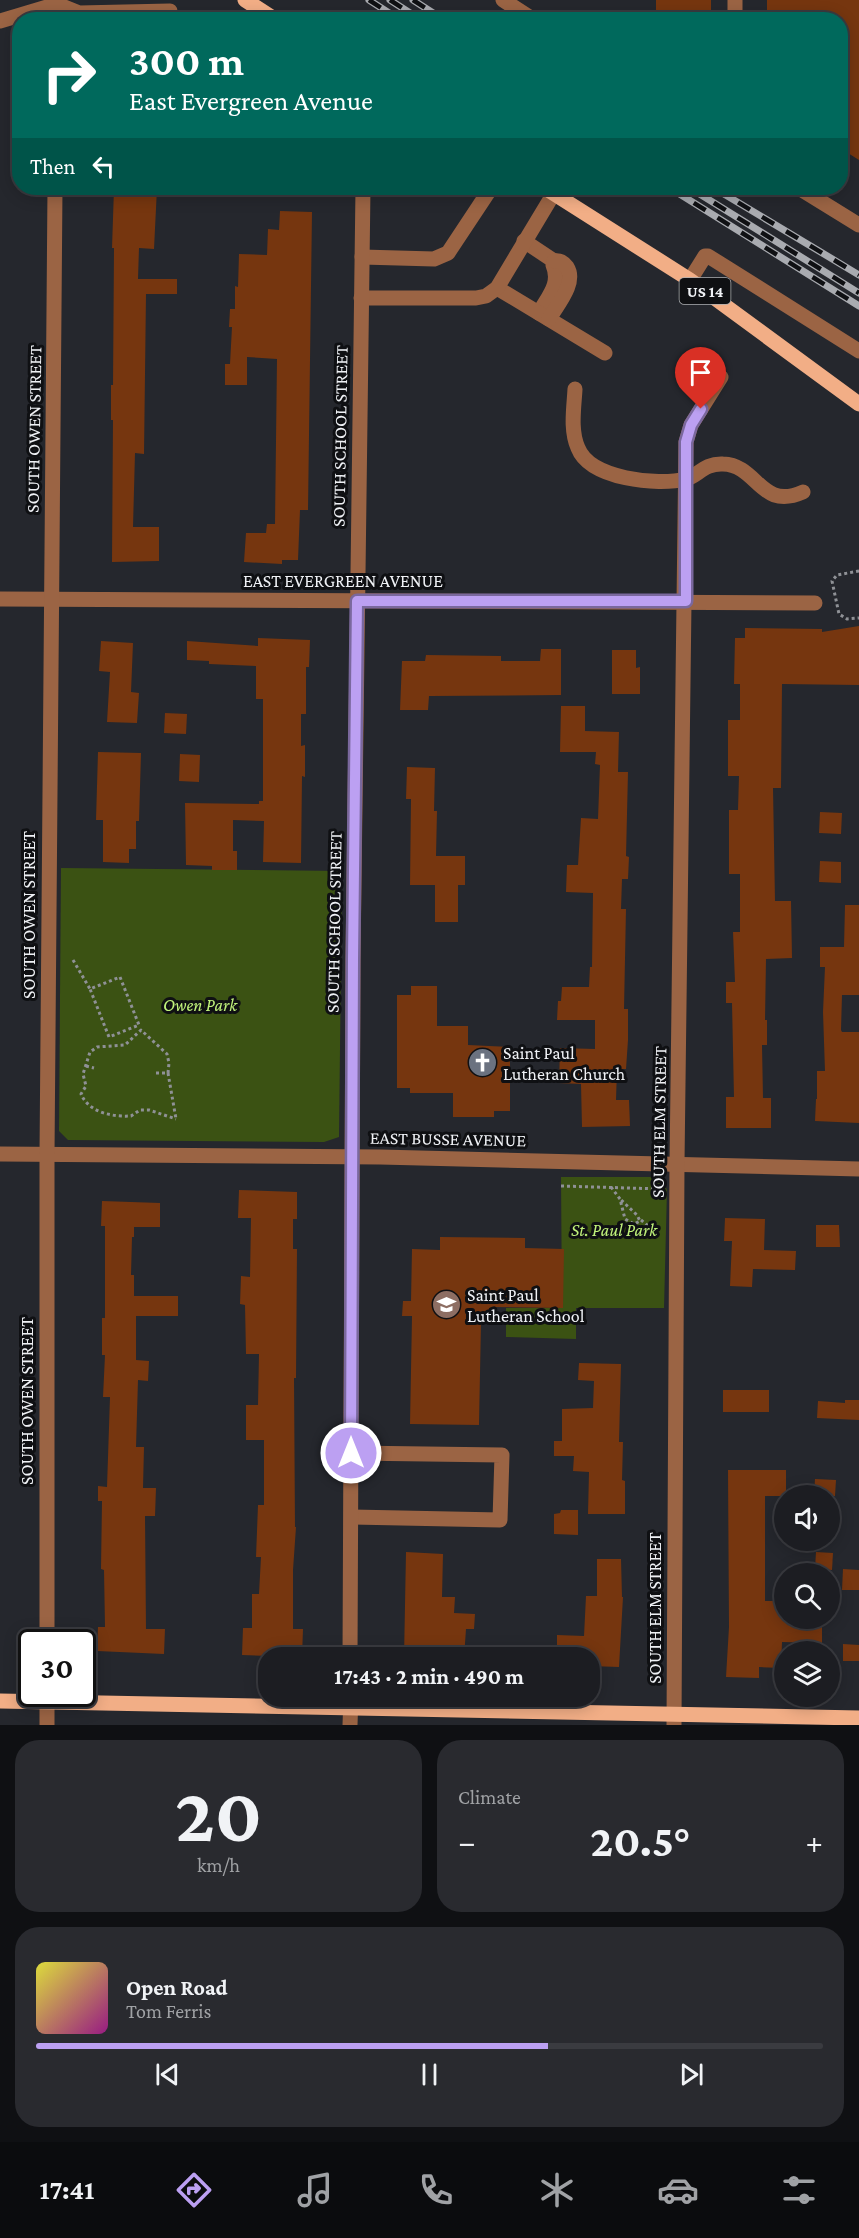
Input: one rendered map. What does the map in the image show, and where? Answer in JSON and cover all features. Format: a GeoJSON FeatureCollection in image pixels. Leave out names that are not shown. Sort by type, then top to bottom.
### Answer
{"type":"FeatureCollection","features":[{"type":"Feature","properties":{"kind":"main road"},"geometry":{"type":"LineString","coordinates":[[244,0],[263,12]]}},
{"type":"Feature","properties":{"kind":"main road","name":"US 14"},"geometry":{"type":"LineString","coordinates":[[557,195],[690,280],[859,404]]}},
{"type":"Feature","properties":{"kind":"main road"},"geometry":{"type":"LineString","coordinates":[[0,1701],[18,1700]]}},
{"type":"Feature","properties":{"kind":"main road"},"geometry":{"type":"LineString","coordinates":[[96,1700],[674,1720],[859,1718]]}},
{"type":"Feature","properties":{"kind":"street"},"geometry":{"type":"LineString","coordinates":[[172,12],[182,0]]}},
{"type":"Feature","properties":{"kind":"street"},"geometry":{"type":"LineString","coordinates":[[503,0],[522,12]]}},
{"type":"Feature","properties":{"kind":"street"},"geometry":{"type":"LineString","coordinates":[[27,12],[57,2],[77,12]]}},
{"type":"Feature","properties":{"kind":"street","name":"SOUTH OWEN STREET"},"geometry":{"type":"LineString","coordinates":[[47,1629],[46,1155],[55,195]]}},
{"type":"Feature","properties":{"kind":"street","name":"SOUTH SCHOOL STREET"},"geometry":{"type":"LineString","coordinates":[[351,1647],[352,1156],[363,195]]}},
{"type":"Feature","properties":{"kind":"street"},"geometry":{"type":"LineString","coordinates":[[362,257],[434,259],[448,253],[486,195]]}},
{"type":"Feature","properties":{"kind":"street"},"geometry":{"type":"LineString","coordinates":[[361,298],[476,298],[486,296],[497,288],[547,195]]}},
{"type":"Feature","properties":{"kind":"street"},"geometry":{"type":"LineString","coordinates":[[810,195],[859,225]]}},
{"type":"Feature","properties":{"kind":"street"},"geometry":{"type":"LineString","coordinates":[[524,241],[555,261],[561,261],[570,275],[570,282],[544,316]]}},
{"type":"Feature","properties":{"kind":"street"},"geometry":{"type":"LineString","coordinates":[[690,280],[705,256],[708,256],[859,351]]}},
{"type":"Feature","properties":{"kind":"street"},"geometry":{"type":"LineString","coordinates":[[497,288],[605,353]]}},
{"type":"Feature","properties":{"kind":"street","name":"SOUTH ELM STREET"},"geometry":{"type":"LineString","coordinates":[[674,1720],[677,1164],[687,433],[722,377]]}},
{"type":"Feature","properties":{"kind":"street"},"geometry":{"type":"LineString","coordinates":[[575,389],[574,431],[578,448],[586,461],[600,470],[636,480],[687,479],[702,468],[723,464],[738,468],[775,496],[784,498],[803,492]]}},
{"type":"Feature","properties":{"kind":"street","name":"EAST EVERGREEN AVENUE"},"geometry":{"type":"LineString","coordinates":[[0,598],[815,603]]}},
{"type":"Feature","properties":{"kind":"street","name":"EAST BUSSE AVENUE"},"geometry":{"type":"LineString","coordinates":[[0,1154],[352,1156],[859,1169]]}},
{"type":"Feature","properties":{"kind":"street"},"geometry":{"type":"LineString","coordinates":[[351,1453],[502,1455],[501,1520],[352,1518]]}},
{"type":"Feature","properties":{"kind":"street"},"geometry":{"type":"LineString","coordinates":[[47,1707],[47,1725]]}},
{"type":"Feature","properties":{"kind":"path"},"geometry":{"type":"LineString","coordinates":[[859,571],[837,575],[832,581],[837,611],[845,619],[859,618]]}},
{"type":"Feature","properties":{"kind":"path"},"geometry":{"type":"LineString","coordinates":[[73,960],[90,989],[109,1037],[139,1025],[120,977],[90,989]]}},
{"type":"Feature","properties":{"kind":"path"},"geometry":{"type":"LineString","coordinates":[[141,1030],[167,1054],[176,1119],[149,1110],[140,1110],[127,1117],[96,1110],[85,1101],[81,1094],[86,1086],[83,1078],[86,1066],[89,1054],[96,1047],[125,1045],[141,1030]]}},
{"type":"Feature","properties":{"kind":"path"},"geometry":{"type":"LineString","coordinates":[[86,1066],[94,1068]]}},
{"type":"Feature","properties":{"kind":"path"},"geometry":{"type":"LineString","coordinates":[[156,1073],[168,1073]]}},
{"type":"Feature","properties":{"kind":"path"},"geometry":{"type":"LineString","coordinates":[[561,1186],[667,1190]]}},
{"type":"Feature","properties":{"kind":"path"},"geometry":{"type":"LineString","coordinates":[[611,1187],[620,1199],[653,1230]]}},
{"type":"Feature","properties":{"kind":"path"},"geometry":{"type":"LineString","coordinates":[[620,1199],[625,1219],[634,1224],[641,1220]]}},
{"type":"Feature","properties":{"kind":"green space","name":"Owen Park"},"geometry":{"type":"Polygon","coordinates":[[[61,868],[342,871],[339,1137],[324,1142],[68,1140],[59,1131],[61,868]]]}},
{"type":"Feature","properties":{"kind":"green space","name":"St. Paul Park"},"geometry":{"type":"Polygon","coordinates":[[[561,1177],[654,1177],[663,1181],[667,1190],[664,1308],[576,1308],[576,1339],[506,1337],[506,1308],[562,1308],[561,1177]]]}},
{"type":"Feature","properties":{"kind":"building"},"geometry":{"type":"Polygon","coordinates":[[[656,0],[711,0],[711,12],[656,12],[656,0]]]}},
{"type":"Feature","properties":{"kind":"building"},"geometry":{"type":"Polygon","coordinates":[[[767,0],[859,0],[859,160],[848,153],[848,12],[767,12],[767,0]]]}},
{"type":"Feature","properties":{"kind":"building"},"geometry":{"type":"Polygon","coordinates":[[[114,195],[157,195],[154,249],[139,248],[138,279],[177,279],[177,294],[146,294],[144,454],[135,453],[133,527],[159,527],[159,561],[112,562],[113,420],[111,420],[111,385],[113,385],[114,248],[112,248],[114,195]]]}},
{"type":"Feature","properties":{"kind":"building"},"geometry":{"type":"Polygon","coordinates":[[[280,211],[312,212],[308,510],[300,510],[298,560],[282,560],[282,564],[244,562],[246,533],[266,533],[267,524],[275,524],[277,359],[247,357],[247,385],[225,385],[225,364],[230,364],[232,327],[229,327],[230,309],[235,309],[239,254],[267,255],[268,229],[279,230],[280,211]]]}},
{"type":"Feature","properties":{"kind":"building"},"geometry":{"type":"Polygon","coordinates":[[[859,626],[859,685],[782,684],[781,788],[773,788],[775,901],[791,901],[792,958],[766,959],[767,1045],[762,1045],[763,1098],[771,1098],[771,1128],[726,1128],[726,1097],[734,1097],[732,1003],[726,1003],[726,982],[735,982],[733,932],[740,932],[740,874],[729,874],[729,810],[738,810],[739,776],[728,776],[728,720],[740,720],[740,684],[734,684],[735,638],[745,638],[745,628],[822,629],[822,632],[859,626]]]}},
{"type":"Feature","properties":{"kind":"building"},"geometry":{"type":"Polygon","coordinates":[[[258,638],[310,640],[309,667],[306,667],[306,714],[301,714],[301,746],[305,745],[305,777],[302,776],[301,863],[263,862],[264,821],[233,820],[233,851],[237,851],[237,870],[212,870],[212,866],[186,865],[185,803],[259,804],[259,801],[263,801],[263,699],[256,699],[256,666],[209,664],[209,661],[187,660],[187,641],[258,646],[258,638]]]}},
{"type":"Feature","properties":{"kind":"building"},"geometry":{"type":"Polygon","coordinates":[[[101,641],[133,643],[131,692],[139,693],[137,723],[107,722],[110,672],[99,671],[101,641]]]}},
{"type":"Feature","properties":{"kind":"building"},"geometry":{"type":"Polygon","coordinates":[[[541,649],[561,649],[561,695],[429,696],[428,710],[400,710],[402,661],[425,661],[426,655],[501,656],[501,661],[540,661],[541,649]]]}},
{"type":"Feature","properties":{"kind":"building"},"geometry":{"type":"Polygon","coordinates":[[[612,650],[636,650],[636,668],[640,667],[640,694],[612,694],[612,650]]]}},
{"type":"Feature","properties":{"kind":"building"},"geometry":{"type":"Polygon","coordinates":[[[561,706],[585,706],[585,731],[619,732],[618,772],[628,772],[626,856],[629,857],[628,879],[622,879],[621,909],[626,909],[624,1009],[628,1009],[628,1040],[626,1069],[617,1069],[616,1100],[629,1100],[630,1126],[582,1127],[581,1084],[559,1083],[560,1048],[595,1049],[595,1020],[557,1020],[558,1001],[561,1001],[562,987],[589,987],[590,967],[592,967],[593,893],[566,892],[567,865],[578,865],[581,818],[598,819],[600,765],[595,764],[596,752],[560,752],[561,706]]]}},
{"type":"Feature","properties":{"kind":"building"},"geometry":{"type":"Polygon","coordinates":[[[165,713],[187,714],[186,734],[164,733],[165,713]]]}},
{"type":"Feature","properties":{"kind":"building"},"geometry":{"type":"Polygon","coordinates":[[[98,752],[141,753],[136,849],[129,849],[129,863],[103,862],[103,820],[96,820],[98,752]]]}},
{"type":"Feature","properties":{"kind":"building"},"geometry":{"type":"Polygon","coordinates":[[[180,754],[200,755],[199,782],[179,781],[180,754]]]}},
{"type":"Feature","properties":{"kind":"building"},"geometry":{"type":"Polygon","coordinates":[[[407,767],[435,768],[436,856],[465,856],[465,885],[458,885],[458,922],[435,922],[435,885],[410,885],[411,799],[406,799],[407,767]]]}},
{"type":"Feature","properties":{"kind":"building"},"geometry":{"type":"Polygon","coordinates":[[[820,812],[842,813],[841,834],[819,833],[820,812]]]}},
{"type":"Feature","properties":{"kind":"building"},"geometry":{"type":"Polygon","coordinates":[[[820,861],[841,862],[841,883],[819,882],[820,861]]]}},
{"type":"Feature","properties":{"kind":"building"},"geometry":{"type":"Polygon","coordinates":[[[845,905],[859,905],[859,995],[842,995],[841,1030],[842,1032],[859,1032],[859,1123],[815,1121],[817,1071],[825,1071],[823,1012],[825,967],[820,967],[820,947],[844,947],[845,905]]]}},
{"type":"Feature","properties":{"kind":"building"},"geometry":{"type":"Polygon","coordinates":[[[411,986],[437,986],[437,1026],[468,1026],[468,1045],[510,1047],[510,1111],[494,1111],[494,1117],[453,1117],[453,1093],[410,1093],[410,1088],[397,1088],[397,995],[411,995],[411,986]]]}},
{"type":"Feature","properties":{"kind":"building"},"geometry":{"type":"Polygon","coordinates":[[[239,1190],[297,1192],[297,1219],[293,1219],[293,1249],[297,1249],[296,1378],[294,1378],[296,1527],[293,1629],[303,1629],[302,1647],[258,1647],[258,1656],[242,1655],[243,1628],[252,1628],[252,1594],[259,1594],[261,1557],[256,1557],[258,1505],[264,1505],[264,1440],[246,1440],[246,1405],[258,1405],[259,1354],[246,1354],[245,1305],[240,1304],[241,1276],[250,1277],[251,1218],[238,1218],[239,1190]]]}},
{"type":"Feature","properties":{"kind":"building"},"geometry":{"type":"Polygon","coordinates":[[[102,1201],[160,1203],[160,1227],[134,1227],[131,1275],[134,1275],[134,1296],[178,1296],[178,1316],[136,1316],[136,1360],[149,1361],[148,1381],[138,1380],[136,1447],[144,1447],[143,1488],[156,1488],[155,1516],[145,1516],[146,1629],[165,1629],[164,1654],[97,1651],[98,1627],[105,1627],[104,1570],[101,1569],[102,1501],[98,1501],[98,1486],[107,1487],[110,1397],[103,1397],[105,1355],[102,1355],[102,1318],[105,1318],[105,1226],[101,1226],[102,1201]]]}},
{"type":"Feature","properties":{"kind":"building"},"geometry":{"type":"Polygon","coordinates":[[[725,1218],[765,1219],[764,1250],[796,1251],[795,1270],[753,1269],[752,1287],[730,1286],[732,1241],[724,1241],[725,1218]]]}},
{"type":"Feature","properties":{"kind":"building"},"geometry":{"type":"Polygon","coordinates":[[[816,1225],[839,1225],[840,1247],[816,1247],[816,1225]]]}},
{"type":"Feature","properties":{"kind":"building"},"geometry":{"type":"Polygon","coordinates":[[[440,1237],[525,1238],[525,1248],[564,1249],[563,1308],[496,1307],[496,1322],[481,1322],[479,1425],[410,1424],[412,1316],[402,1316],[403,1301],[411,1301],[412,1249],[440,1250],[440,1237]]]}},
{"type":"Feature","properties":{"kind":"building"},"geometry":{"type":"Polygon","coordinates":[[[579,1363],[621,1364],[619,1442],[623,1442],[622,1480],[625,1481],[625,1514],[588,1514],[589,1472],[573,1471],[574,1456],[554,1456],[554,1441],[562,1441],[562,1409],[593,1408],[594,1381],[578,1380],[579,1363]]]}},
{"type":"Feature","properties":{"kind":"building"},"geometry":{"type":"Polygon","coordinates":[[[723,1390],[769,1390],[769,1412],[723,1412],[723,1390]]]}},
{"type":"Feature","properties":{"kind":"building"},"geometry":{"type":"Polygon","coordinates":[[[845,1400],[859,1400],[859,1420],[817,1418],[818,1401],[845,1403],[845,1400]]]}},
{"type":"Feature","properties":{"kind":"building"},"geometry":{"type":"Polygon","coordinates":[[[728,1470],[786,1470],[786,1485],[774,1485],[774,1496],[765,1496],[765,1601],[774,1601],[774,1629],[822,1629],[822,1641],[774,1641],[774,1668],[759,1667],[759,1678],[726,1677],[729,1627],[728,1470]]]}},
{"type":"Feature","properties":{"kind":"building"},"geometry":{"type":"Polygon","coordinates":[[[815,1479],[836,1480],[836,1485],[815,1485],[815,1479]]]}},
{"type":"Feature","properties":{"kind":"building"},"geometry":{"type":"Polygon","coordinates":[[[561,1510],[578,1510],[578,1535],[554,1534],[554,1514],[560,1513],[561,1510]]]}},
{"type":"Feature","properties":{"kind":"building"},"geometry":{"type":"Polygon","coordinates":[[[406,1552],[443,1554],[442,1597],[455,1597],[454,1613],[475,1614],[474,1629],[466,1629],[465,1647],[404,1647],[406,1552]]]}},
{"type":"Feature","properties":{"kind":"building"},"geometry":{"type":"Polygon","coordinates":[[[816,1552],[833,1553],[832,1563],[815,1563],[816,1552]]]}},
{"type":"Feature","properties":{"kind":"building"},"geometry":{"type":"Polygon","coordinates":[[[597,1559],[621,1559],[623,1597],[619,1667],[600,1666],[600,1647],[557,1647],[557,1635],[584,1636],[586,1596],[597,1596],[597,1559]]]}},
{"type":"Feature","properties":{"kind":"building"},"geometry":{"type":"Polygon","coordinates":[[[843,1569],[859,1570],[859,1590],[842,1590],[843,1569]]]}},
{"type":"Feature","properties":{"kind":"building"},"geometry":{"type":"Polygon","coordinates":[[[843,1644],[859,1645],[859,1661],[843,1661],[843,1644]]]}},
{"type":"Feature","properties":{"kind":"railway"},"geometry":{"type":"LineString","coordinates":[[369,0],[388,12]]}},
{"type":"Feature","properties":{"kind":"railway"},"geometry":{"type":"LineString","coordinates":[[390,0],[409,12]]}},
{"type":"Feature","properties":{"kind":"railway"},"geometry":{"type":"LineString","coordinates":[[413,0],[432,12]]}},
{"type":"Feature","properties":{"kind":"railway"},"geometry":{"type":"LineString","coordinates":[[681,195],[859,306]]}},
{"type":"Feature","properties":{"kind":"railway"},"geometry":{"type":"LineString","coordinates":[[701,195],[859,293]]}},
{"type":"Feature","properties":{"kind":"railway"},"geometry":{"type":"LineString","coordinates":[[726,195],[859,275]]}},
{"type":"Feature","properties":{"kind":"place","name":"Saint Paul Lutheran Church"},"geometry":{"type":"Point","coordinates":[482,1063]}},
{"type":"Feature","properties":{"kind":"place","name":"Saint Paul Lutheran School"},"geometry":{"type":"Point","coordinates":[446,1305]}},
{"type":"Feature","properties":{"kind":"route"},"geometry":{"type":"LineString","coordinates":[[351,1453],[357,601],[686,601],[686,442],[687,433],[701,409]]}}]}
